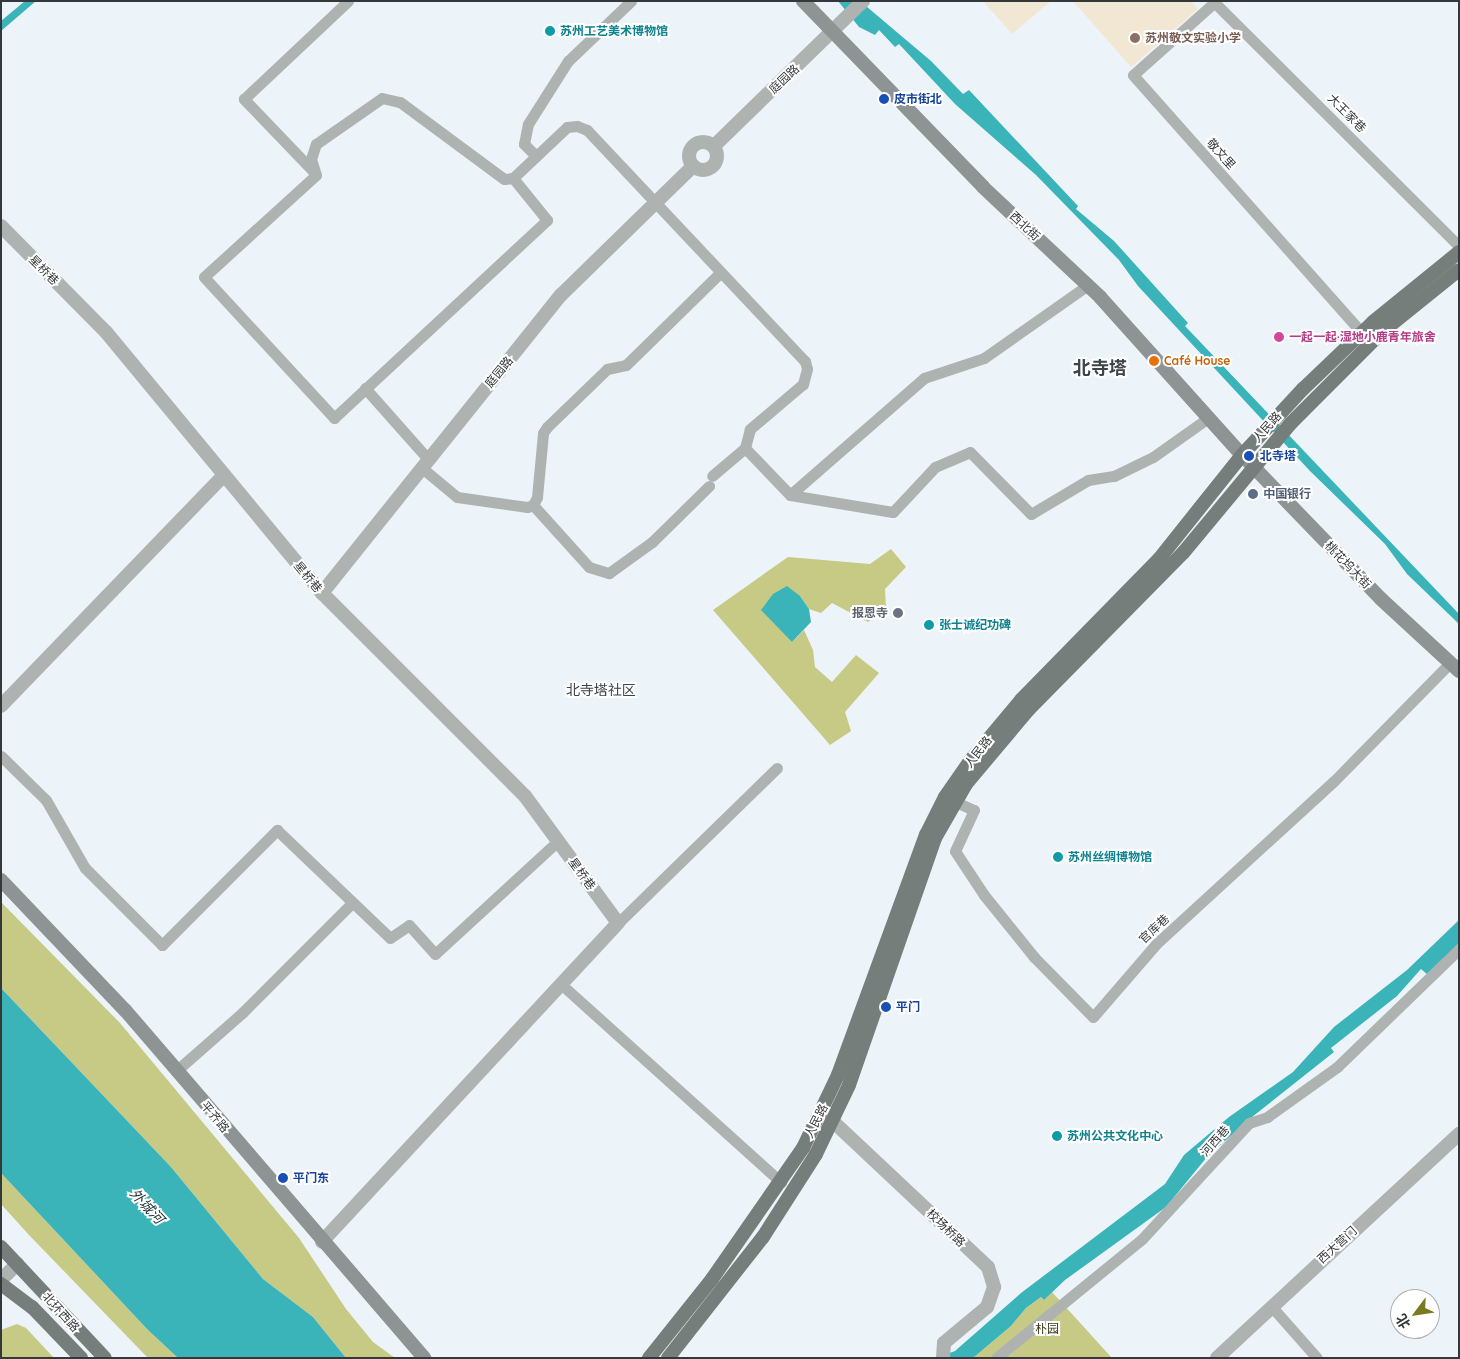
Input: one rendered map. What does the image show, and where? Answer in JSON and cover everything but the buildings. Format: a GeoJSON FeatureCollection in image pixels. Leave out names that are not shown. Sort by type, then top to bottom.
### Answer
{"type":"FeatureCollection","features":[{"type":"Feature","properties":{"kind":"main road","name":"西北街"},"geometry":{"type":"LineString","coordinates":[[803,1],[983,187],[1088,285],[1242,455]]}},
{"type":"Feature","properties":{"kind":"main road","name":"人民路"},"geometry":{"type":"LineString","coordinates":[[649,1358],[712,1279],[827,1115],[866,1036],[950,799],[999,725],[1160,559],[1242,455],[1280,412],[1361,332],[1459,252]]}},
{"type":"Feature","properties":{"kind":"main road","name":"人民路"},"geometry":{"type":"LineString","coordinates":[[950,799],[1028,709],[1183,553],[1291,423],[1383,331],[1459,270]]}},
{"type":"Feature","properties":{"kind":"main road","name":"桃花坞大街"},"geometry":{"type":"LineString","coordinates":[[1242,455],[1381,599],[1455,667]]}},
{"type":"Feature","properties":{"kind":"main road","name":"平齐路"},"geometry":{"type":"LineString","coordinates":[[1,880],[125,1010],[322,1242],[424,1358]]}},
{"type":"Feature","properties":{"kind":"main road","name":"人民路"},"geometry":{"type":"LineString","coordinates":[[668,1358],[763,1237],[816,1154],[827,1115]]}},
{"type":"Feature","properties":{"kind":"main road","name":"北环西路"},"geometry":{"type":"LineString","coordinates":[[1,1247],[105,1358]]}},
{"type":"Feature","properties":{"kind":"main road","name":"北环西路"},"geometry":{"type":"LineString","coordinates":[[1,1284],[32,1307],[81,1358]]}},
{"type":"Feature","properties":{"kind":"street"},"geometry":{"type":"LineString","coordinates":[[316,174],[244,99],[348,1]]}},
{"type":"Feature","properties":{"kind":"street"},"geometry":{"type":"LineString","coordinates":[[536,156],[524,144],[528,124],[568,61],[631,1]]}},
{"type":"Feature","properties":{"kind":"street","name":"庭园路"},"geometry":{"type":"LineString","coordinates":[[714,146],[833,33],[863,1]]}},
{"type":"Feature","properties":{"kind":"street","name":"大王家巷"},"geometry":{"type":"LineString","coordinates":[[1214,2],[1459,246]]}},
{"type":"Feature","properties":{"kind":"street","name":"敬文里"},"geometry":{"type":"LineString","coordinates":[[1214,2],[1133,75],[1361,332]]}},
{"type":"Feature","properties":{"kind":"street"},"geometry":{"type":"LineString","coordinates":[[316,174],[311,159],[316,144],[377,100],[389,98],[400,102],[500,178],[513,178],[562,130],[572,126],[582,128],[654,201],[719,274],[805,362],[807,369],[803,384],[750,429],[745,448],[710,481],[652,542],[609,573],[589,567],[533,505]]}},
{"type":"Feature","properties":{"kind":"street"},"geometry":{"type":"LineString","coordinates":[[703,141],[714,146],[718,156],[713,166],[703,170],[693,166],[688,155],[693,145],[703,141]]}},
{"type":"Feature","properties":{"kind":"street","name":"庭园路"},"geometry":{"type":"LineString","coordinates":[[322,593],[561,294],[654,201],[693,166]]}},
{"type":"Feature","properties":{"kind":"street"},"geometry":{"type":"LineString","coordinates":[[316,174],[204,277],[334,418],[547,220],[513,178]]}},
{"type":"Feature","properties":{"kind":"street","name":"星桥巷"},"geometry":{"type":"LineString","coordinates":[[1,226],[106,332],[322,593],[525,796],[618,923]]}},
{"type":"Feature","properties":{"kind":"street"},"geometry":{"type":"LineString","coordinates":[[365,388],[426,464],[457,497],[527,507],[533,505],[537,497],[543,433],[547,427],[607,369],[626,365],[719,274]]}},
{"type":"Feature","properties":{"kind":"street"},"geometry":{"type":"LineString","coordinates":[[790,495],[924,378],[984,358],[1088,285]]}},
{"type":"Feature","properties":{"kind":"street"},"geometry":{"type":"LineString","coordinates":[[745,448],[790,495],[893,512],[935,467],[970,452],[1031,514],[1088,480],[1114,476],[1153,457],[1208,418]]}},
{"type":"Feature","properties":{"kind":"street"},"geometry":{"type":"LineString","coordinates":[[1,706],[224,475]]}},
{"type":"Feature","properties":{"kind":"street","name":"官库巷"},"geometry":{"type":"LineString","coordinates":[[950,799],[974,810],[955,851],[984,896],[1034,957],[1093,1017],[1156,944],[1455,667]]}},
{"type":"Feature","properties":{"kind":"street"},"geometry":{"type":"LineString","coordinates":[[1,756],[46,800],[86,868],[162,945],[277,830],[390,938],[409,925],[435,954],[558,841]]}},
{"type":"Feature","properties":{"kind":"street"},"geometry":{"type":"LineString","coordinates":[[322,1242],[618,923],[777,768]]}},
{"type":"Feature","properties":{"kind":"street"},"geometry":{"type":"LineString","coordinates":[[176,1071],[242,1013],[352,903]]}},
{"type":"Feature","properties":{"kind":"street","name":"河西巷"},"geometry":{"type":"LineString","coordinates":[[996,1358],[1142,1239],[1249,1124],[1267,1117],[1337,1067],[1459,949]]}},
{"type":"Feature","properties":{"kind":"street"},"geometry":{"type":"LineString","coordinates":[[562,985],[781,1182]]}},
{"type":"Feature","properties":{"kind":"street","name":"校场桥路"},"geometry":{"type":"LineString","coordinates":[[827,1115],[988,1268],[994,1287],[987,1307],[944,1343],[942,1356]]}},
{"type":"Feature","properties":{"kind":"street","name":"西大营门"},"geometry":{"type":"LineString","coordinates":[[1217,1358],[1271,1306],[1457,1137]]}},
{"type":"Feature","properties":{"kind":"street"},"geometry":{"type":"LineString","coordinates":[[1,1280],[17,1264]]}},
{"type":"Feature","properties":{"kind":"street"},"geometry":{"type":"LineString","coordinates":[[1271,1306],[1317,1358]]}},
{"type":"Feature","properties":{"kind":"shaded area"},"geometry":{"type":"Polygon","coordinates":[[[983,1],[1051,1],[1012,34],[983,1]]]}},
{"type":"Feature","properties":{"kind":"shaded area","name":"苏州敬文实验小学"},"geometry":{"type":"Polygon","coordinates":[[[1073,1],[1191,1],[1198,9],[1131,67],[1073,1]]]}},
{"type":"Feature","properties":{"kind":"green space"},"geometry":{"type":"Polygon","coordinates":[[[891,549],[906,567],[885,589],[886,608],[868,622],[832,603],[821,613],[809,609],[800,596],[792,642],[804,630],[813,650],[815,667],[832,682],[856,655],[879,673],[845,712],[851,731],[830,745],[713,610],[788,557],[870,564],[891,549]]]}},
{"type":"Feature","properties":{"kind":"green space"},"geometry":{"type":"Polygon","coordinates":[[[1,902],[120,1023],[299,1238],[346,1309],[373,1342],[395,1358],[346,1358],[313,1317],[263,1279],[171,1167],[1,988],[1,902]]]}},
{"type":"Feature","properties":{"kind":"green space"},"geometry":{"type":"Polygon","coordinates":[[[1,1173],[147,1329],[178,1358],[148,1358],[29,1235],[1,1204],[1,1173]]]}},
{"type":"Feature","properties":{"kind":"green space","name":"朴园"},"geometry":{"type":"Polygon","coordinates":[[[1052,1292],[1112,1358],[973,1358],[1011,1326],[1026,1308],[1041,1297],[1044,1300],[1052,1292]]]}},
{"type":"Feature","properties":{"kind":"green space"},"geometry":{"type":"Polygon","coordinates":[[[17,1324],[26,1328],[54,1358],[1,1358],[1,1330],[17,1324]]]}},
{"type":"Feature","properties":{"kind":"water"},"geometry":{"type":"Polygon","coordinates":[[[25,1],[36,1],[1,31],[1,21],[25,1]]]}},
{"type":"Feature","properties":{"kind":"water"},"geometry":{"type":"Polygon","coordinates":[[[838,1],[860,1],[931,61],[963,94],[969,90],[1078,206],[1076,209],[1114,241],[1188,323],[1185,326],[1459,614],[1459,624],[1407,574],[1385,544],[1310,471],[1138,286],[1119,260],[1036,175],[955,104],[899,44],[895,47],[879,30],[875,35],[859,27],[838,1]]]}},
{"type":"Feature","properties":{"kind":"water"},"geometry":{"type":"Polygon","coordinates":[[[787,586],[800,596],[809,609],[811,622],[792,642],[761,610],[773,594],[787,586]]]}},
{"type":"Feature","properties":{"kind":"water"},"geometry":{"type":"Polygon","coordinates":[[[1459,920],[1459,943],[1428,975],[1421,969],[1397,996],[1331,1048],[1334,1052],[1252,1117],[1207,1157],[1166,1207],[1065,1280],[1044,1300],[1041,1297],[1026,1308],[1011,1326],[973,1358],[936,1358],[955,1351],[1021,1293],[1165,1184],[1184,1155],[1229,1117],[1293,1072],[1334,1027],[1407,970],[1459,920]]]}},
{"type":"Feature","properties":{"kind":"water","name":"外城河"},"geometry":{"type":"Polygon","coordinates":[[[1,988],[171,1167],[263,1279],[313,1317],[346,1358],[178,1358],[147,1329],[1,1173],[1,988]]]}},
{"type":"Feature","properties":{"kind":"place","name":"苏州工艺美术博物馆"},"geometry":{"type":"Point","coordinates":[550,31]}},
{"type":"Feature","properties":{"kind":"place","name":"苏州敬文实验小学"},"geometry":{"type":"Point","coordinates":[1135,38]}},
{"type":"Feature","properties":{"kind":"place","name":"皮市街北"},"geometry":{"type":"Point","coordinates":[884,99]}},
{"type":"Feature","properties":{"kind":"place","name":"一起一起·湿地小鹿青年旅舍"},"geometry":{"type":"Point","coordinates":[1279,337]}},
{"type":"Feature","properties":{"kind":"place","name":"Café House"},"geometry":{"type":"Point","coordinates":[1154,361]}},
{"type":"Feature","properties":{"kind":"place","name":"北寺塔"},"geometry":{"type":"Point","coordinates":[1249,456]}},
{"type":"Feature","properties":{"kind":"place","name":"中国银行"},"geometry":{"type":"Point","coordinates":[1253,494]}},
{"type":"Feature","properties":{"kind":"place","name":"报恩寺"},"geometry":{"type":"Point","coordinates":[898,613]}},
{"type":"Feature","properties":{"kind":"place","name":"张士诚纪功碑"},"geometry":{"type":"Point","coordinates":[929,625]}},
{"type":"Feature","properties":{"kind":"place","name":"苏州丝绸博物馆"},"geometry":{"type":"Point","coordinates":[1058,857]}},
{"type":"Feature","properties":{"kind":"place","name":"平门"},"geometry":{"type":"Point","coordinates":[886,1007]}},
{"type":"Feature","properties":{"kind":"place","name":"苏州公共文化中心"},"geometry":{"type":"Point","coordinates":[1057,1136]}},
{"type":"Feature","properties":{"kind":"place","name":"平门东"},"geometry":{"type":"Point","coordinates":[283,1178]}},
{"type":"Feature","properties":{"kind":"district","name":"北寺塔"},"geometry":{"type":"Point","coordinates":[1100,368]}},
{"type":"Feature","properties":{"kind":"district","name":"北寺塔社区"},"geometry":{"type":"Point","coordinates":[601,690]}}]}
